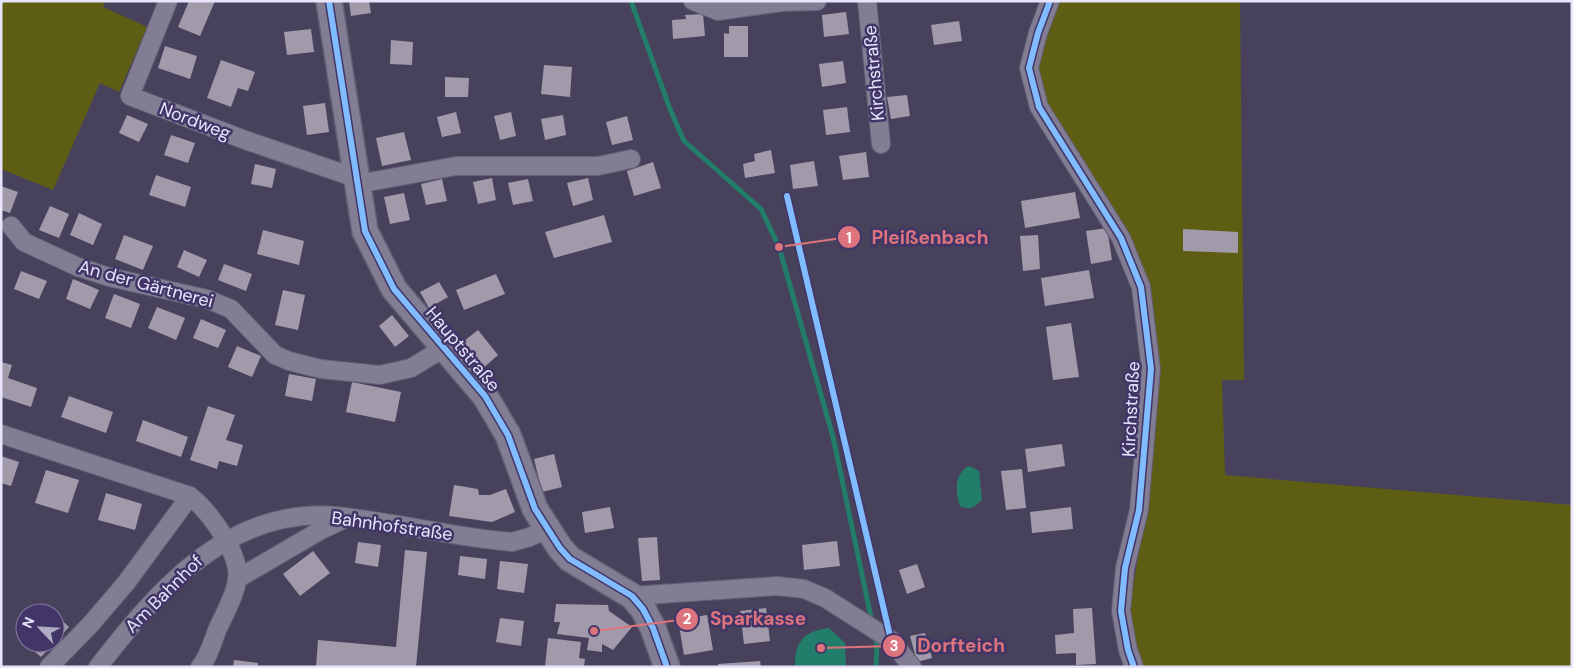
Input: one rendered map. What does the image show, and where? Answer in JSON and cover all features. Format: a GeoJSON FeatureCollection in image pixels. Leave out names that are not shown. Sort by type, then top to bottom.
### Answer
{"type":"FeatureCollection","features":[{"type":"Feature","properties":{"kind":"street","name":"Nordweg"},"geometry":{"type":"LineString","coordinates":[[168,1],[130,96],[357,181]]}},
{"type":"Feature","properties":{"kind":"street","name":"Hauptstraße"},"geometry":{"type":"LineString","coordinates":[[329,1],[365,231],[394,289],[485,396],[508,435],[535,509],[546,529],[570,559],[632,596],[653,628],[666,667]]}},
{"type":"Feature","properties":{"kind":"street"},"geometry":{"type":"LineString","coordinates":[[693,1],[718,11],[782,2],[817,1]]}},
{"type":"Feature","properties":{"kind":"street","name":"Kirchstraße"},"geometry":{"type":"LineString","coordinates":[[867,1],[881,144]]}},
{"type":"Feature","properties":{"kind":"street","name":"Kirchstraße"},"geometry":{"type":"LineString","coordinates":[[1050,1],[1038,33],[1029,68],[1039,107],[1120,238],[1141,287],[1151,369],[1139,510],[1126,568],[1121,611],[1128,650],[1134,667]]}},
{"type":"Feature","properties":{"kind":"street"},"geometry":{"type":"LineString","coordinates":[[357,181],[456,166],[598,166],[631,159]]}},
{"type":"Feature","properties":{"kind":"street","name":"An der Gärtnerei"},"geometry":{"type":"LineString","coordinates":[[12,226],[24,242],[78,267],[118,279],[207,298],[231,309],[275,355],[289,361],[321,369],[380,375],[411,368],[444,348]]}},
{"type":"Feature","properties":{"kind":"street"},"geometry":{"type":"LineString","coordinates":[[1,434],[190,496],[207,512],[226,540],[232,554],[238,579],[200,667]]}},
{"type":"Feature","properties":{"kind":"street","name":"Am Bahnhof"},"geometry":{"type":"LineString","coordinates":[[49,667],[90,625],[126,583],[190,496]]}},
{"type":"Feature","properties":{"kind":"street","name":"Bahnhofstraße"},"geometry":{"type":"LineString","coordinates":[[226,540],[245,530],[283,519],[334,516],[512,542],[530,537],[546,529]]}},
{"type":"Feature","properties":{"kind":"street"},"geometry":{"type":"LineString","coordinates":[[238,579],[320,530],[347,518]]}},
{"type":"Feature","properties":{"kind":"street","name":"Am Bahnhof"},"geometry":{"type":"LineString","coordinates":[[98,667],[120,638],[154,600],[198,558],[226,540]]}},
{"type":"Feature","properties":{"kind":"street"},"geometry":{"type":"LineString","coordinates":[[632,596],[777,586],[804,590],[825,598],[891,640],[912,667]]}},
{"type":"Feature","properties":{"kind":"street","name":"Am Bahnhof"},"geometry":{"type":"LineString","coordinates":[[90,625],[120,638]]}},
{"type":"Feature","properties":{"kind":"shaded area"},"geometry":{"type":"Polygon","coordinates":[[[1,1],[105,1],[103,7],[147,27],[119,92],[100,83],[53,190],[1,169],[1,1]]]}},
{"type":"Feature","properties":{"kind":"shaded area"},"geometry":{"type":"Polygon","coordinates":[[[1058,1],[1240,1],[1244,380],[1222,380],[1225,475],[1572,505],[1572,667],[1143,667],[1134,651],[1130,605],[1146,509],[1153,449],[1158,365],[1147,280],[1046,104],[1038,64],[1046,30],[1058,1]]]}},
{"type":"Feature","properties":{"kind":"shaded area"},"geometry":{"type":"Polygon","coordinates":[[[969,466],[979,471],[982,500],[974,506],[967,508],[960,506],[957,495],[957,483],[961,473],[969,466]]]}},
{"type":"Feature","properties":{"kind":"shaded area"},"geometry":{"type":"Polygon","coordinates":[[[829,628],[845,643],[846,667],[795,667],[796,651],[802,639],[813,632],[829,628]]]}},
{"type":"Feature","properties":{"kind":"building"},"geometry":{"type":"Polygon","coordinates":[[[189,1],[215,1],[200,36],[178,27],[189,1]]]}},
{"type":"Feature","properties":{"kind":"building"},"geometry":{"type":"Polygon","coordinates":[[[349,1],[369,1],[371,13],[351,16],[349,1]]]}},
{"type":"Feature","properties":{"kind":"building"},"geometry":{"type":"Polygon","coordinates":[[[846,12],[849,34],[824,37],[822,15],[846,12]]]}},
{"type":"Feature","properties":{"kind":"building"},"geometry":{"type":"Polygon","coordinates":[[[703,14],[705,36],[673,39],[672,20],[686,19],[685,15],[703,14]]]}},
{"type":"Feature","properties":{"kind":"building"},"geometry":{"type":"Polygon","coordinates":[[[959,21],[962,41],[934,45],[931,25],[959,21]]]}},
{"type":"Feature","properties":{"kind":"building"},"geometry":{"type":"Polygon","coordinates":[[[729,26],[748,26],[748,57],[724,57],[724,33],[729,34],[729,26]]]}},
{"type":"Feature","properties":{"kind":"building"},"geometry":{"type":"Polygon","coordinates":[[[311,29],[314,52],[287,55],[284,32],[311,29]]]}},
{"type":"Feature","properties":{"kind":"building"},"geometry":{"type":"Polygon","coordinates":[[[391,40],[413,42],[412,65],[390,64],[391,40]]]}},
{"type":"Feature","properties":{"kind":"building"},"geometry":{"type":"Polygon","coordinates":[[[165,46],[197,56],[190,79],[158,68],[165,46]]]}},
{"type":"Feature","properties":{"kind":"building"},"geometry":{"type":"Polygon","coordinates":[[[221,60],[255,72],[248,91],[238,88],[231,107],[207,98],[221,60]]]}},
{"type":"Feature","properties":{"kind":"building"},"geometry":{"type":"Polygon","coordinates":[[[843,61],[846,83],[822,87],[819,64],[843,61]]]}},
{"type":"Feature","properties":{"kind":"building"},"geometry":{"type":"Polygon","coordinates":[[[544,65],[572,67],[570,97],[541,94],[544,65]]]}},
{"type":"Feature","properties":{"kind":"building"},"geometry":{"type":"Polygon","coordinates":[[[445,77],[469,78],[468,97],[445,97],[445,77]]]}},
{"type":"Feature","properties":{"kind":"building"},"geometry":{"type":"Polygon","coordinates":[[[907,95],[910,116],[891,119],[887,97],[907,95]]]}},
{"type":"Feature","properties":{"kind":"building"},"geometry":{"type":"Polygon","coordinates":[[[325,103],[329,132],[307,135],[303,106],[325,103]]]}},
{"type":"Feature","properties":{"kind":"building"},"geometry":{"type":"Polygon","coordinates":[[[847,107],[850,132],[826,135],[823,110],[847,107]]]}},
{"type":"Feature","properties":{"kind":"building"},"geometry":{"type":"Polygon","coordinates":[[[456,112],[461,133],[442,137],[437,117],[456,112]]]}},
{"type":"Feature","properties":{"kind":"building"},"geometry":{"type":"Polygon","coordinates":[[[511,112],[516,136],[500,140],[494,116],[511,112]]]}},
{"type":"Feature","properties":{"kind":"building"},"geometry":{"type":"Polygon","coordinates":[[[127,115],[148,124],[139,142],[119,133],[127,115]]]}},
{"type":"Feature","properties":{"kind":"building"},"geometry":{"type":"Polygon","coordinates":[[[563,115],[566,135],[545,140],[541,119],[563,115]]]}},
{"type":"Feature","properties":{"kind":"building"},"geometry":{"type":"Polygon","coordinates":[[[627,116],[633,140],[612,145],[606,122],[627,116]]]}},
{"type":"Feature","properties":{"kind":"building"},"geometry":{"type":"Polygon","coordinates":[[[404,132],[411,160],[382,166],[376,138],[404,132]]]}},
{"type":"Feature","properties":{"kind":"building"},"geometry":{"type":"Polygon","coordinates":[[[171,135],[195,143],[188,163],[164,155],[171,135]]]}},
{"type":"Feature","properties":{"kind":"building"},"geometry":{"type":"Polygon","coordinates":[[[771,150],[775,173],[745,178],[743,164],[755,161],[754,154],[771,150]]]}},
{"type":"Feature","properties":{"kind":"building"},"geometry":{"type":"Polygon","coordinates":[[[866,152],[869,177],[843,180],[839,156],[866,152]]]}},
{"type":"Feature","properties":{"kind":"building"},"geometry":{"type":"Polygon","coordinates":[[[814,161],[818,186],[793,189],[790,165],[814,161]]]}},
{"type":"Feature","properties":{"kind":"building"},"geometry":{"type":"Polygon","coordinates":[[[653,162],[661,188],[634,196],[627,171],[653,162]]]}},
{"type":"Feature","properties":{"kind":"building"},"geometry":{"type":"Polygon","coordinates":[[[255,164],[276,169],[272,188],[251,184],[255,164]]]}},
{"type":"Feature","properties":{"kind":"building"},"geometry":{"type":"Polygon","coordinates":[[[156,175],[191,187],[185,207],[149,195],[156,175]]]}},
{"type":"Feature","properties":{"kind":"building"},"geometry":{"type":"Polygon","coordinates":[[[492,178],[496,200],[478,204],[473,182],[492,178]]]}},
{"type":"Feature","properties":{"kind":"building"},"geometry":{"type":"Polygon","coordinates":[[[588,178],[593,200],[573,206],[567,183],[588,178]]]}},
{"type":"Feature","properties":{"kind":"building"},"geometry":{"type":"Polygon","coordinates":[[[442,179],[447,201],[426,205],[421,184],[442,179]]]}},
{"type":"Feature","properties":{"kind":"building"},"geometry":{"type":"Polygon","coordinates":[[[528,179],[533,201],[513,205],[508,183],[528,179]]]}},
{"type":"Feature","properties":{"kind":"building"},"geometry":{"type":"Polygon","coordinates":[[[1,186],[18,192],[10,213],[1,210],[1,186]]]}},
{"type":"Feature","properties":{"kind":"building"},"geometry":{"type":"Polygon","coordinates":[[[1075,192],[1080,218],[1025,228],[1021,201],[1075,192]]]}},
{"type":"Feature","properties":{"kind":"building"},"geometry":{"type":"Polygon","coordinates":[[[404,193],[410,220],[390,224],[384,197],[404,193]]]}},
{"type":"Feature","properties":{"kind":"building"},"geometry":{"type":"Polygon","coordinates":[[[50,206],[69,214],[59,238],[39,230],[50,206]]]}},
{"type":"Feature","properties":{"kind":"building"},"geometry":{"type":"Polygon","coordinates":[[[79,213],[102,224],[93,245],[70,235],[79,213]]]}},
{"type":"Feature","properties":{"kind":"building"},"geometry":{"type":"Polygon","coordinates":[[[604,215],[612,242],[554,258],[545,232],[604,215]]]}},
{"type":"Feature","properties":{"kind":"building"},"geometry":{"type":"Polygon","coordinates":[[[1107,228],[1112,260],[1091,264],[1086,231],[1107,228]]]}},
{"type":"Feature","properties":{"kind":"building"},"geometry":{"type":"Polygon","coordinates":[[[1183,229],[1238,232],[1238,253],[1183,251],[1183,229]]]}},
{"type":"Feature","properties":{"kind":"building"},"geometry":{"type":"Polygon","coordinates":[[[263,230],[304,241],[299,265],[257,254],[263,230]]]}},
{"type":"Feature","properties":{"kind":"building"},"geometry":{"type":"Polygon","coordinates":[[[124,235],[153,246],[143,270],[115,259],[124,235]]]}},
{"type":"Feature","properties":{"kind":"building"},"geometry":{"type":"Polygon","coordinates":[[[1038,235],[1040,269],[1023,271],[1020,236],[1038,235]]]}},
{"type":"Feature","properties":{"kind":"building"},"geometry":{"type":"Polygon","coordinates":[[[184,250],[207,260],[199,277],[177,267],[184,250]]]}},
{"type":"Feature","properties":{"kind":"building"},"geometry":{"type":"Polygon","coordinates":[[[224,264],[252,274],[246,291],[218,280],[224,264]]]}},
{"type":"Feature","properties":{"kind":"building"},"geometry":{"type":"Polygon","coordinates":[[[1089,270],[1094,298],[1045,306],[1041,278],[1089,270]]]}},
{"type":"Feature","properties":{"kind":"building"},"geometry":{"type":"Polygon","coordinates":[[[21,271],[47,281],[39,299],[14,289],[21,271]]]}},
{"type":"Feature","properties":{"kind":"building"},"geometry":{"type":"Polygon","coordinates":[[[496,274],[505,294],[464,310],[456,290],[496,274]]]}},
{"type":"Feature","properties":{"kind":"building"},"geometry":{"type":"Polygon","coordinates":[[[73,279],[99,290],[90,309],[66,299],[73,279]]]}},
{"type":"Feature","properties":{"kind":"building"},"geometry":{"type":"Polygon","coordinates":[[[439,282],[448,297],[429,308],[420,292],[439,282]]]}},
{"type":"Feature","properties":{"kind":"building"},"geometry":{"type":"Polygon","coordinates":[[[283,290],[305,295],[298,330],[275,325],[283,290]]]}},
{"type":"Feature","properties":{"kind":"building"},"geometry":{"type":"Polygon","coordinates":[[[114,294],[140,304],[131,328],[105,318],[114,294]]]}},
{"type":"Feature","properties":{"kind":"building"},"geometry":{"type":"Polygon","coordinates":[[[157,307],[185,318],[176,340],[148,328],[157,307]]]}},
{"type":"Feature","properties":{"kind":"building"},"geometry":{"type":"Polygon","coordinates":[[[392,315],[409,336],[395,347],[379,326],[392,315]]]}},
{"type":"Feature","properties":{"kind":"building"},"geometry":{"type":"Polygon","coordinates":[[[201,319],[226,330],[218,348],[193,338],[201,319]]]}},
{"type":"Feature","properties":{"kind":"building"},"geometry":{"type":"Polygon","coordinates":[[[1071,323],[1079,377],[1053,380],[1046,327],[1071,323]]]}},
{"type":"Feature","properties":{"kind":"building"},"geometry":{"type":"Polygon","coordinates":[[[478,330],[498,355],[481,370],[459,345],[478,330]]]}},
{"type":"Feature","properties":{"kind":"building"},"geometry":{"type":"Polygon","coordinates":[[[237,346],[261,356],[252,377],[228,367],[237,346]]]}},
{"type":"Feature","properties":{"kind":"building"},"geometry":{"type":"Polygon","coordinates":[[[1,362],[12,365],[8,378],[37,388],[31,407],[1,397],[1,362]]]}},
{"type":"Feature","properties":{"kind":"building"},"geometry":{"type":"Polygon","coordinates":[[[289,374],[316,379],[312,401],[285,396],[289,374]]]}},
{"type":"Feature","properties":{"kind":"building"},"geometry":{"type":"Polygon","coordinates":[[[352,382],[401,392],[395,422],[346,412],[352,382]]]}},
{"type":"Feature","properties":{"kind":"building"},"geometry":{"type":"Polygon","coordinates":[[[69,396],[113,412],[106,433],[61,417],[69,396]]]}},
{"type":"Feature","properties":{"kind":"building"},"geometry":{"type":"Polygon","coordinates":[[[208,406],[235,415],[226,440],[243,445],[237,466],[219,461],[217,469],[190,460],[208,406]]]}},
{"type":"Feature","properties":{"kind":"building"},"geometry":{"type":"Polygon","coordinates":[[[143,420],[188,437],[181,457],[136,441],[143,420]]]}},
{"type":"Feature","properties":{"kind":"building"},"geometry":{"type":"Polygon","coordinates":[[[1062,444],[1065,466],[1028,472],[1025,449],[1062,444]]]}},
{"type":"Feature","properties":{"kind":"building"},"geometry":{"type":"Polygon","coordinates":[[[554,454],[562,487],[542,492],[534,459],[554,454]]]}},
{"type":"Feature","properties":{"kind":"building"},"geometry":{"type":"Polygon","coordinates":[[[1,456],[19,462],[11,486],[1,483],[1,456]]]}},
{"type":"Feature","properties":{"kind":"building"},"geometry":{"type":"Polygon","coordinates":[[[1022,469],[1026,508],[1006,510],[1001,471],[1022,469]]]}},
{"type":"Feature","properties":{"kind":"building"},"geometry":{"type":"Polygon","coordinates":[[[46,470],[79,480],[68,513],[35,503],[46,470]]]}},
{"type":"Feature","properties":{"kind":"building"},"geometry":{"type":"Polygon","coordinates":[[[454,485],[478,489],[479,495],[490,495],[506,489],[515,512],[492,522],[449,516],[454,485]]]}},
{"type":"Feature","properties":{"kind":"building"},"geometry":{"type":"Polygon","coordinates":[[[106,493],[142,504],[135,530],[98,520],[106,493]]]}},
{"type":"Feature","properties":{"kind":"building"},"geometry":{"type":"Polygon","coordinates":[[[610,507],[614,528],[585,533],[582,512],[610,507]]]}},
{"type":"Feature","properties":{"kind":"building"},"geometry":{"type":"Polygon","coordinates":[[[1071,507],[1073,529],[1032,533],[1030,512],[1071,507]]]}},
{"type":"Feature","properties":{"kind":"building"},"geometry":{"type":"Polygon","coordinates":[[[657,537],[660,580],[642,581],[638,538],[657,537]]]}},
{"type":"Feature","properties":{"kind":"building"},"geometry":{"type":"Polygon","coordinates":[[[837,541],[840,566],[804,570],[802,545],[837,541]]]}},
{"type":"Feature","properties":{"kind":"building"},"geometry":{"type":"Polygon","coordinates":[[[358,542],[381,545],[378,567],[355,563],[358,542]]]}},
{"type":"Feature","properties":{"kind":"building"},"geometry":{"type":"Polygon","coordinates":[[[405,550],[427,552],[416,667],[316,667],[318,640],[396,647],[405,550]]]}},
{"type":"Feature","properties":{"kind":"building"},"geometry":{"type":"Polygon","coordinates":[[[313,551],[330,573],[300,596],[283,574],[313,551]]]}},
{"type":"Feature","properties":{"kind":"building"},"geometry":{"type":"Polygon","coordinates":[[[460,556],[487,559],[485,579],[458,575],[460,556]]]}},
{"type":"Feature","properties":{"kind":"building"},"geometry":{"type":"Polygon","coordinates":[[[500,561],[528,564],[524,593],[497,589],[500,561]]]}},
{"type":"Feature","properties":{"kind":"building"},"geometry":{"type":"Polygon","coordinates":[[[917,564],[925,587],[907,594],[899,570],[917,564]]]}},
{"type":"Feature","properties":{"kind":"building"},"geometry":{"type":"Polygon","coordinates":[[[556,604],[608,605],[609,611],[632,627],[613,650],[602,644],[602,652],[587,650],[589,638],[557,634],[560,622],[554,622],[556,604]]]}},
{"type":"Feature","properties":{"kind":"building"},"geometry":{"type":"Polygon","coordinates":[[[766,608],[770,641],[744,644],[740,611],[766,608]]]}},
{"type":"Feature","properties":{"kind":"building"},"geometry":{"type":"Polygon","coordinates":[[[1092,608],[1096,664],[1076,665],[1076,653],[1056,654],[1055,635],[1074,633],[1073,609],[1092,608]]]}},
{"type":"Feature","properties":{"kind":"building"},"geometry":{"type":"Polygon","coordinates":[[[707,615],[713,650],[684,655],[678,620],[707,615]]]}},
{"type":"Feature","properties":{"kind":"building"},"geometry":{"type":"Polygon","coordinates":[[[500,618],[524,621],[521,646],[496,642],[500,618]]]}},
{"type":"Feature","properties":{"kind":"building"},"geometry":{"type":"Polygon","coordinates":[[[65,623],[69,627],[65,631],[65,623]]]}},
{"type":"Feature","properties":{"kind":"building"},"geometry":{"type":"Polygon","coordinates":[[[925,633],[932,658],[917,662],[910,636],[925,633]]]}},
{"type":"Feature","properties":{"kind":"building"},"geometry":{"type":"Polygon","coordinates":[[[548,638],[581,642],[579,658],[585,659],[584,667],[545,667],[548,638]]]}},
{"type":"Feature","properties":{"kind":"building"},"geometry":{"type":"Polygon","coordinates":[[[36,653],[45,653],[41,657],[36,653]]]}},
{"type":"Feature","properties":{"kind":"building"},"geometry":{"type":"Polygon","coordinates":[[[234,660],[258,663],[258,667],[233,667],[234,660]]]}},
{"type":"Feature","properties":{"kind":"building"},"geometry":{"type":"Polygon","coordinates":[[[760,661],[761,667],[718,667],[718,664],[760,661]]]}},
{"type":"Feature","properties":{"kind":"waterway"},"geometry":{"type":"LineString","coordinates":[[631,1],[670,109],[684,141],[761,209],[779,247],[833,437],[872,622]]}},
{"type":"Feature","properties":{"kind":"waterway"},"geometry":{"type":"LineString","coordinates":[[875,635],[877,645],[876,667]]}},
{"type":"Feature","properties":{"kind":"cycle path"},"geometry":{"type":"LineString","coordinates":[[329,1],[365,231],[394,289],[485,396],[508,435],[535,509],[560,548],[570,559],[632,596],[643,609],[653,628],[667,667]]}},
{"type":"Feature","properties":{"kind":"cycle path"},"geometry":{"type":"LineString","coordinates":[[1050,1],[1038,33],[1029,68],[1039,107],[1121,238],[1141,287],[1151,369],[1139,510],[1125,568],[1121,611],[1128,650],[1134,667]]}},
{"type":"Feature","properties":{"kind":"cycle path"},"geometry":{"type":"LineString","coordinates":[[787,196],[891,640]]}},
{"type":"Feature","properties":{"kind":"place","name":"Pleißenbach"},"geometry":{"type":"Point","coordinates":[779,247]}},
{"type":"Feature","properties":{"kind":"place","name":"Sparkasse"},"geometry":{"type":"Point","coordinates":[594,631]}},
{"type":"Feature","properties":{"kind":"place","name":"Dorfteich"},"geometry":{"type":"Point","coordinates":[821,648]}}]}
